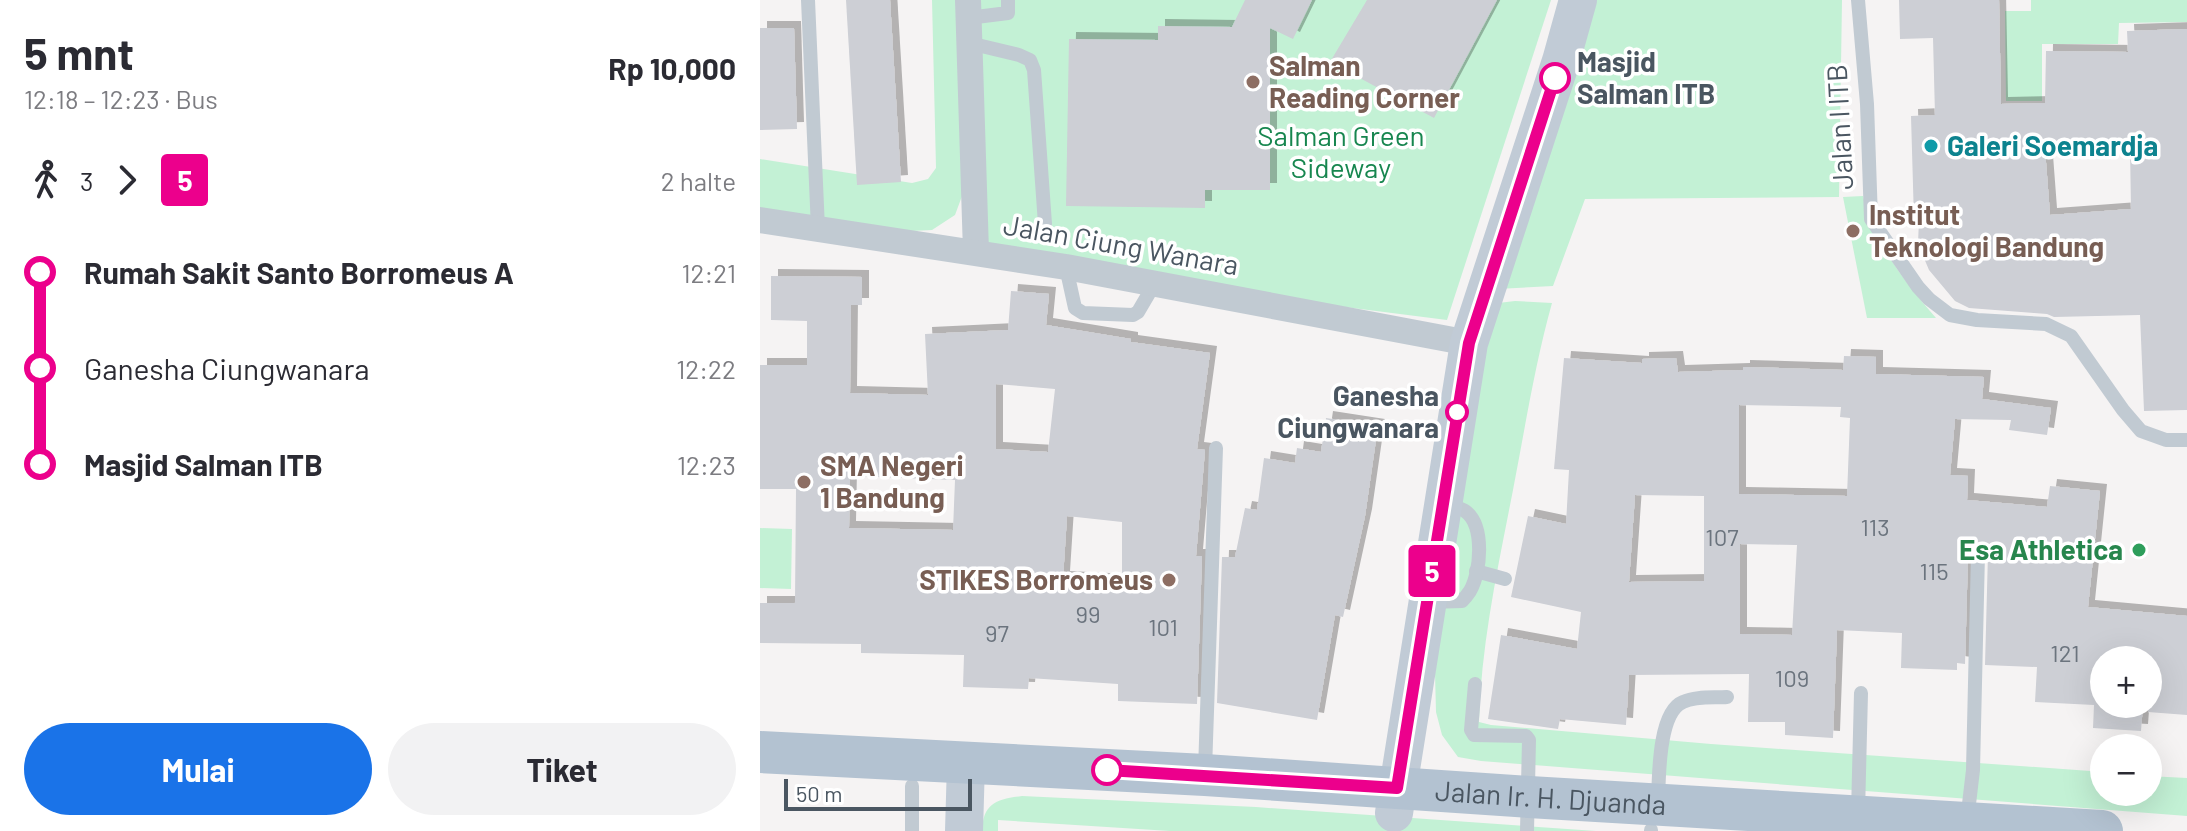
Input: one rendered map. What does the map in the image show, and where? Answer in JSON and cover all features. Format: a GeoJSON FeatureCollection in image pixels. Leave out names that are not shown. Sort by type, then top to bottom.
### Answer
{"type":"FeatureCollection","features":[{"type":"Feature","properties":{"kind":"main road","name":"Jalan Ir. H. Djuanda"},"geometry":{"type":"LineString","coordinates":[[760,752],[965,776],[1394,811],[1655,824],[1858,818],[2102,831]]}},
{"type":"Feature","properties":{"kind":"main road","name":"Jalan Ir. H. Djuanda"},"geometry":{"type":"LineString","coordinates":[[760,779],[912,786],[965,776],[1205,775],[1394,811]]}},
{"type":"Feature","properties":{"kind":"street"},"geometry":{"type":"LineString","coordinates":[[1394,811],[1469,343],[1578,0]]}},
{"type":"Feature","properties":{"kind":"street"},"geometry":{"type":"LineString","coordinates":[[968,20],[976,252]]}},
{"type":"Feature","properties":{"kind":"street","name":"Jalan Ciung Wanara"},"geometry":{"type":"LineString","coordinates":[[760,220],[1066,267],[1469,343]]}},
{"type":"Feature","properties":{"kind":"street"},"geometry":{"type":"LineString","coordinates":[[964,831],[965,776]]}},
{"type":"Feature","properties":{"kind":"lane"},"geometry":{"type":"LineString","coordinates":[[808,0],[818,229]]}},
{"type":"Feature","properties":{"kind":"lane"},"geometry":{"type":"LineString","coordinates":[[968,20],[1008,13],[1008,0]]}},
{"type":"Feature","properties":{"kind":"lane","name":"Jalan I ITB"},"geometry":{"type":"LineString","coordinates":[[1858,0],[1867,104],[1871,219],[1918,287],[1950,315],[1977,320],[2046,324],[2071,336],[2141,431],[2166,440],[2187,440]]}},
{"type":"Feature","properties":{"kind":"lane"},"geometry":{"type":"LineString","coordinates":[[968,20],[1030,60],[1034,70],[1045,224]]}},
{"type":"Feature","properties":{"kind":"lane"},"geometry":{"type":"LineString","coordinates":[[1066,267],[1075,308],[1083,313],[1133,315],[1138,312],[1155,283]]}},
{"type":"Feature","properties":{"kind":"lane"},"geometry":{"type":"LineString","coordinates":[[1205,775],[1216,448]]}},
{"type":"Feature","properties":{"kind":"lane"},"geometry":{"type":"LineString","coordinates":[[1427,603],[1462,601],[1471,589],[1476,571],[1479,543],[1476,524],[1466,511],[1443,502]]}},
{"type":"Feature","properties":{"kind":"lane"},"geometry":{"type":"LineString","coordinates":[[1967,823],[1973,770],[1978,553]]}},
{"type":"Feature","properties":{"kind":"lane"},"geometry":{"type":"LineString","coordinates":[[1476,571],[1505,579]]}},
{"type":"Feature","properties":{"kind":"lane"},"geometry":{"type":"LineString","coordinates":[[1475,684],[1471,730],[1474,735],[1526,736],[1529,740],[1528,817]]}},
{"type":"Feature","properties":{"kind":"lane"},"geometry":{"type":"LineString","coordinates":[[1858,818],[1861,693]]}},
{"type":"Feature","properties":{"kind":"lane"},"geometry":{"type":"LineString","coordinates":[[1655,824],[1664,736],[1671,711],[1682,702],[1727,697]]}},
{"type":"Feature","properties":{"kind":"lane"},"geometry":{"type":"LineString","coordinates":[[912,786],[912,831]]}},
{"type":"Feature","properties":{"kind":"green space"},"geometry":{"type":"Polygon","coordinates":[[[932,0],[957,0],[965,188],[955,215],[932,230],[911,231],[760,208],[760,159],[912,183],[928,179],[936,168],[932,0]]]}},
{"type":"Feature","properties":{"kind":"green space","name":"Salman Green Sideway"},"geometry":{"type":"Polygon","coordinates":[[[968,0],[1551,0],[1447,320],[1155,283],[976,252],[968,0]]]}},
{"type":"Feature","properties":{"kind":"green space"},"geometry":{"type":"Polygon","coordinates":[[[1595,0],[1842,0],[1839,197],[1585,199],[1553,286],[1497,289],[1595,0]]]}},
{"type":"Feature","properties":{"kind":"green space"},"geometry":{"type":"Polygon","coordinates":[[[2031,0],[2187,0],[2187,22],[2119,23],[2118,44],[2042,44],[2042,101],[2006,101],[2005,11],[2031,11],[2031,0]]]}},
{"type":"Feature","properties":{"kind":"green space"},"geometry":{"type":"Polygon","coordinates":[[[1863,196],[1883,246],[1936,318],[1867,318],[1843,197],[1863,196]]]}},
{"type":"Feature","properties":{"kind":"green space"},"geometry":{"type":"Polygon","coordinates":[[[1515,301],[1552,303],[1540,349],[1491,606],[1479,722],[1711,744],[2090,771],[2090,806],[2162,806],[2162,777],[2187,778],[2187,816],[1458,757],[1442,735],[1436,712],[1435,673],[1490,304],[1515,301]]]}},
{"type":"Feature","properties":{"kind":"green space"},"geometry":{"type":"Polygon","coordinates":[[[760,528],[792,529],[791,589],[760,588],[760,528]]]}},
{"type":"Feature","properties":{"kind":"green space"},"geometry":{"type":"Polygon","coordinates":[[[1022,796],[1256,807],[1596,831],[1170,831],[998,820],[998,831],[982,831],[985,814],[993,804],[1022,796]]]}},
{"type":"Feature","properties":{"kind":"building"},"geometry":{"type":"Polygon","coordinates":[[[846,0],[890,0],[901,182],[857,185],[846,0]]]}},
{"type":"Feature","properties":{"kind":"building"},"geometry":{"type":"Polygon","coordinates":[[[1245,0],[1312,0],[1293,39],[1270,28],[1270,190],[1205,190],[1205,208],[1066,206],[1069,39],[1158,40],[1158,26],[1232,27],[1245,0]]]}},
{"type":"Feature","properties":{"kind":"building"},"geometry":{"type":"Polygon","coordinates":[[[1367,0],[1497,0],[1434,118],[1330,62],[1367,0]]]}},
{"type":"Feature","properties":{"kind":"building"},"geometry":{"type":"Polygon","coordinates":[[[1899,0],[1999,0],[2001,104],[2045,103],[2046,51],[2128,52],[2127,31],[2187,29],[2187,410],[2144,411],[2140,315],[2054,317],[1969,308],[1955,301],[1929,270],[1918,244],[1919,219],[1914,220],[1911,116],[1935,115],[1933,38],[1900,39],[1899,0]],[[2130,147],[2045,149],[2050,215],[2131,209],[2130,147]]]}},
{"type":"Feature","properties":{"kind":"building"},"geometry":{"type":"Polygon","coordinates":[[[760,28],[794,28],[797,129],[760,130],[760,28]]]}},
{"type":"Feature","properties":{"kind":"building"},"geometry":{"type":"Polygon","coordinates":[[[771,276],[862,277],[862,305],[851,305],[850,393],[928,395],[925,334],[1008,330],[1011,291],[1049,294],[1046,325],[1131,339],[1131,342],[1210,353],[1197,449],[1205,450],[1196,556],[1202,556],[1197,704],[1118,701],[1118,684],[1029,678],[1028,689],[963,687],[964,655],[861,653],[861,644],[760,643],[760,603],[795,603],[796,489],[760,489],[760,365],[807,365],[807,321],[771,320],[771,276]],[[996,384],[996,449],[1048,452],[1055,389],[996,384]],[[850,476],[849,528],[953,530],[955,480],[850,476]],[[1067,516],[1063,578],[1122,581],[1122,522],[1067,516]]]}},
{"type":"Feature","properties":{"kind":"building"},"geometry":{"type":"Polygon","coordinates":[[[1844,356],[1876,357],[1876,374],[1984,377],[1982,399],[2051,408],[2047,435],[2009,430],[2011,420],[1955,419],[1950,475],[1968,476],[1967,500],[2047,507],[2050,486],[2100,491],[2088,607],[2187,616],[2187,715],[2162,713],[2162,646],[2090,646],[2090,705],[2035,702],[2037,667],[1985,665],[1988,553],[1984,545],[1977,543],[1970,547],[1968,553],[1965,664],[1957,663],[1957,670],[1901,668],[1902,633],[1837,630],[1833,738],[1785,735],[1785,722],[1748,722],[1749,674],[1629,675],[1626,725],[1560,719],[1558,729],[1488,719],[1501,635],[1577,649],[1581,612],[1511,597],[1528,516],[1566,524],[1569,470],[1554,469],[1564,358],[1642,363],[1642,359],[1676,358],[1678,372],[1743,370],[1743,367],[1843,370],[1844,356]],[[1739,405],[1739,494],[1847,496],[1850,418],[1840,417],[1841,407],[1739,405]],[[1635,495],[1629,582],[1704,581],[1704,496],[1635,495]],[[1740,544],[1740,634],[1792,635],[1797,545],[1740,544]]]}},
{"type":"Feature","properties":{"kind":"building"},"geometry":{"type":"Polygon","coordinates":[[[1326,418],[1378,426],[1365,516],[1343,617],[1335,615],[1317,720],[1217,703],[1222,557],[1235,557],[1245,508],[1257,510],[1264,458],[1295,463],[1297,448],[1321,452],[1326,418]]]}},
{"type":"Feature","properties":{"kind":"building"},"geometry":{"type":"Polygon","coordinates":[[[2093,718],[2142,718],[2141,731],[2093,728],[2093,718]]]}},
{"type":"Feature","properties":{"kind":"bus line","name":"5"},"geometry":{"type":"LineString","coordinates":[[1107,770],[1397,788],[1469,343],[1555,78]]}},
{"type":"Feature","properties":{"kind":"place","name":"Masjid Salman ITB"},"geometry":{"type":"Point","coordinates":[1555,78]}},
{"type":"Feature","properties":{"kind":"place","name":"Salman Reading Corner"},"geometry":{"type":"Point","coordinates":[1253,82]}},
{"type":"Feature","properties":{"kind":"place","name":"Galeri Soemardja"},"geometry":{"type":"Point","coordinates":[1931,146]}},
{"type":"Feature","properties":{"kind":"place","name":"Institut Teknologi Bandung"},"geometry":{"type":"Point","coordinates":[1853,231]}},
{"type":"Feature","properties":{"kind":"place","name":"Ganesha Ciungwanara"},"geometry":{"type":"Point","coordinates":[1457,412]}},
{"type":"Feature","properties":{"kind":"place","name":"SMA Negeri 1 Bandung"},"geometry":{"type":"Point","coordinates":[804,482]}},
{"type":"Feature","properties":{"kind":"place","name":"Esa Athletica"},"geometry":{"type":"Point","coordinates":[2139,550]}},
{"type":"Feature","properties":{"kind":"place","name":"STIKES Borromeus"},"geometry":{"type":"Point","coordinates":[1169,580]}}]}
